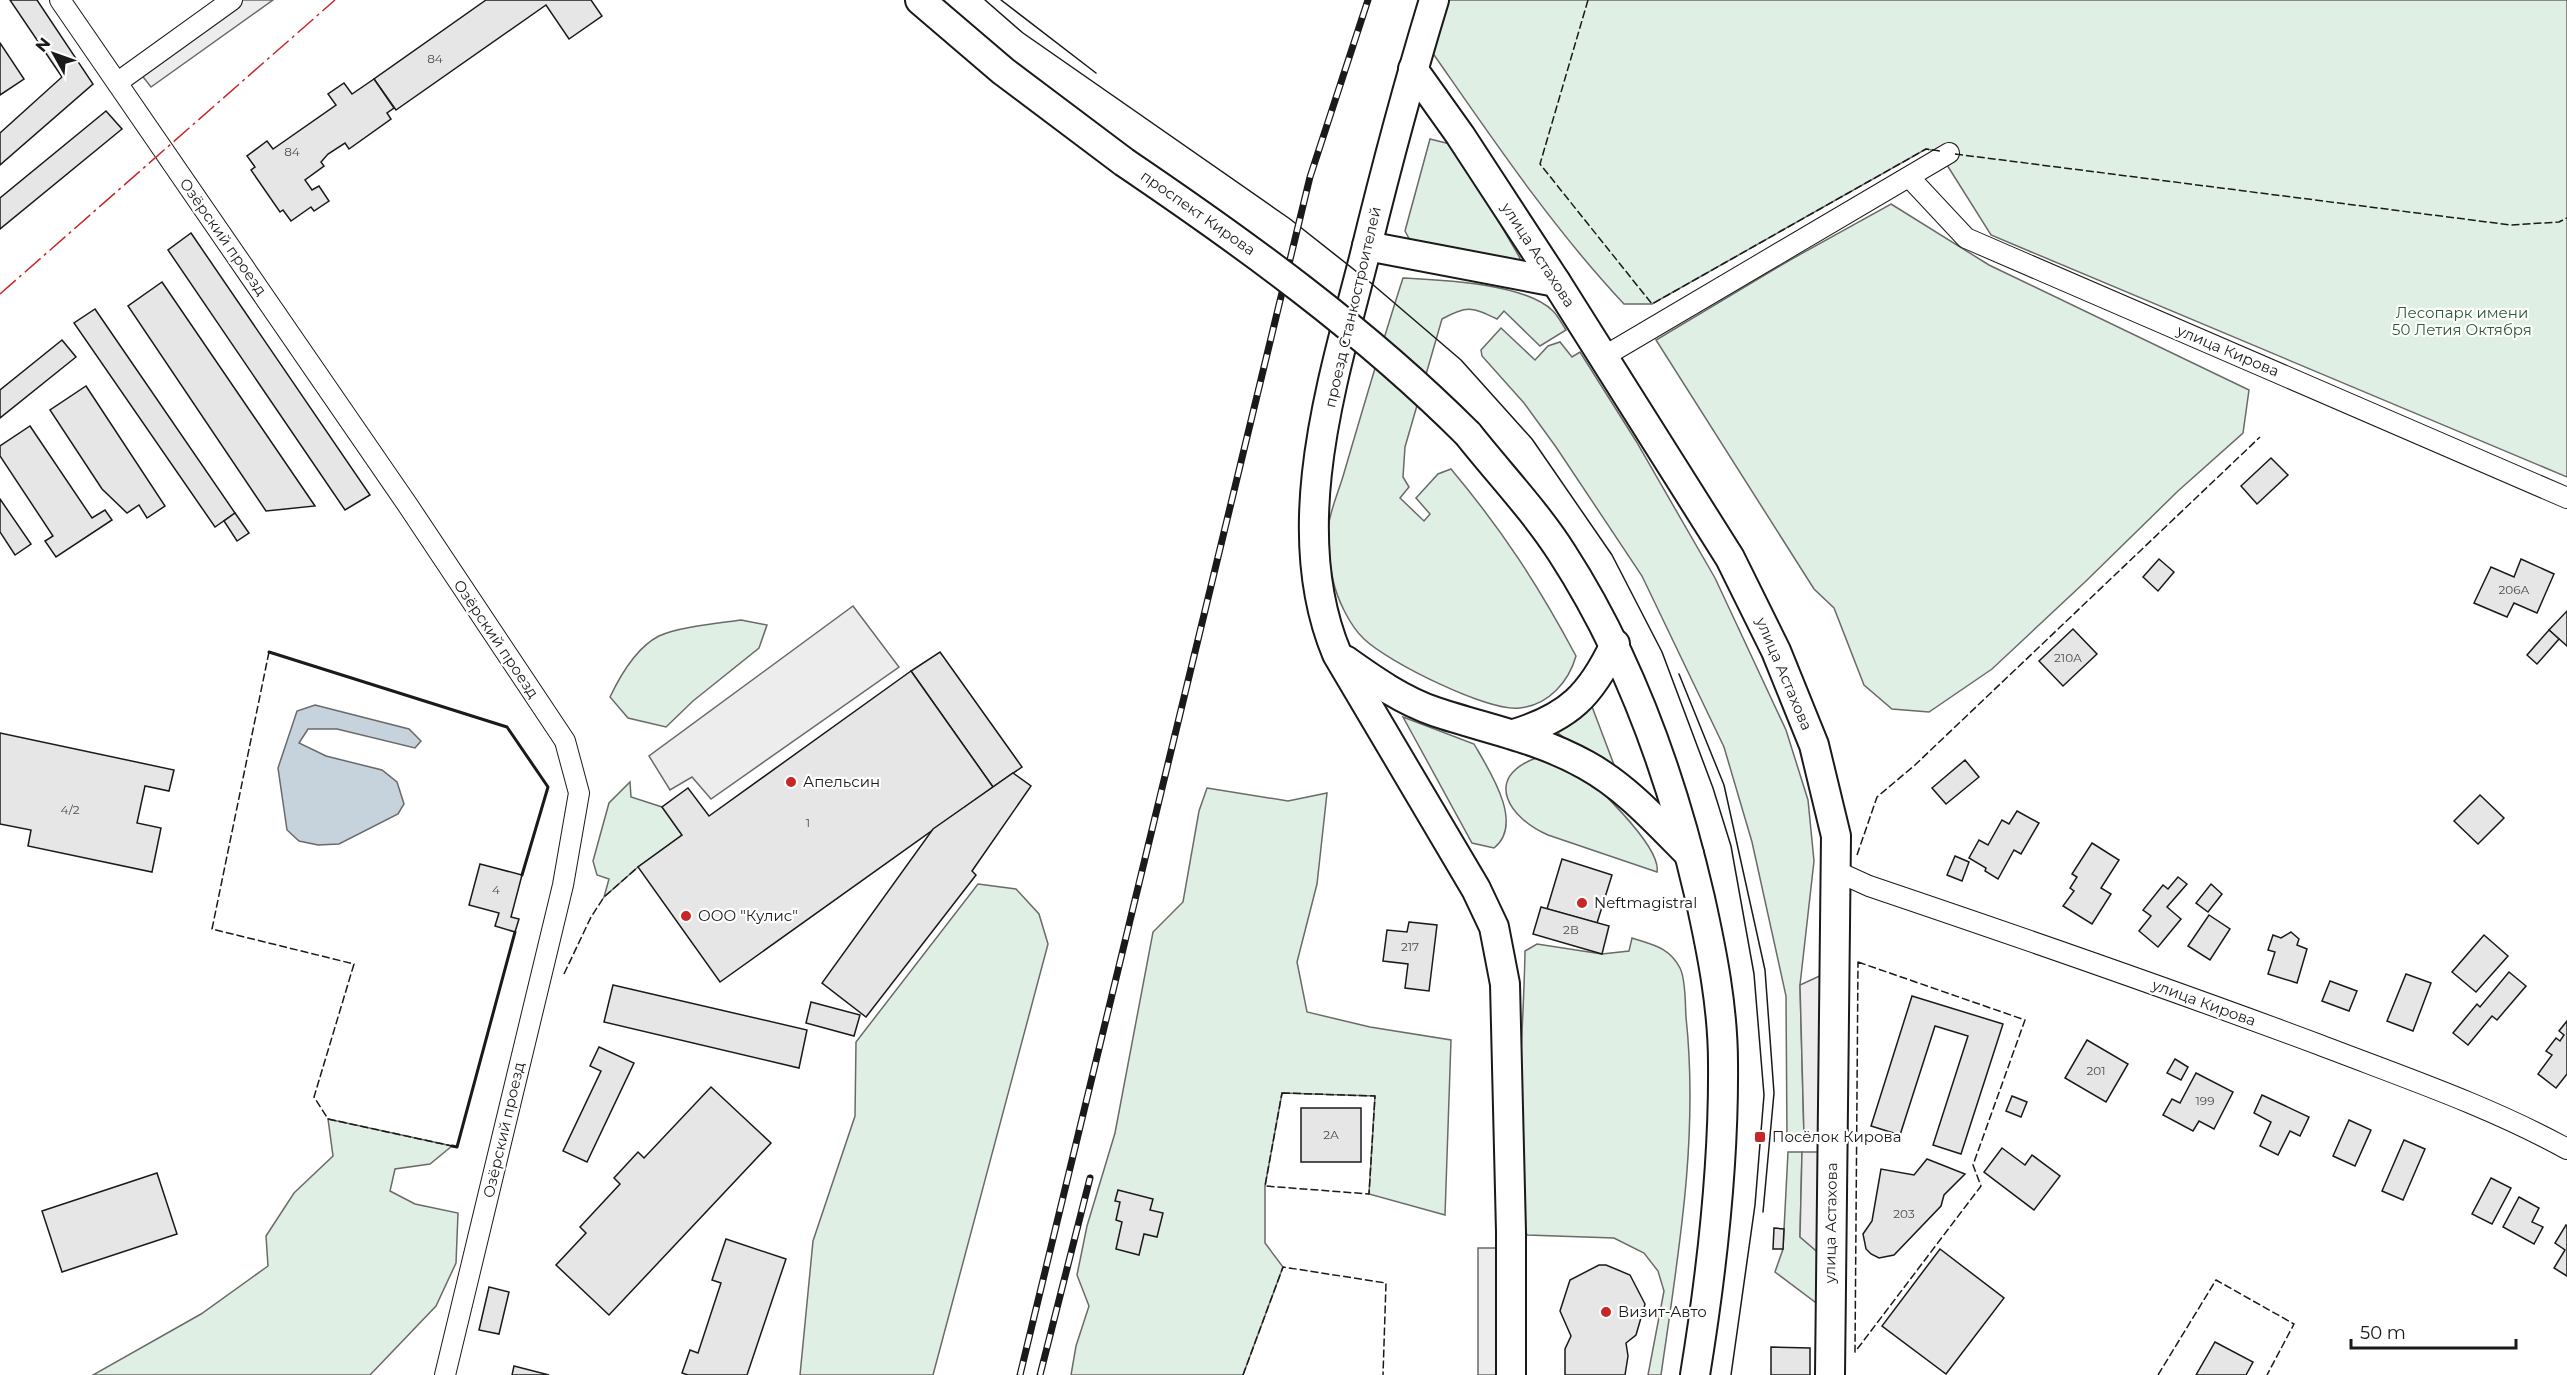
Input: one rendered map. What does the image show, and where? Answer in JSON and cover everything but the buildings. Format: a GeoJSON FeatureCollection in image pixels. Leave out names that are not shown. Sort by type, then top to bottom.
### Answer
{"type":"FeatureCollection","features":[{"type":"Feature","properties":{"kind":"main road","name":"проспект Кирова"},"geometry":{"type":"LineString","coordinates":[[920,0],[1003,71],[1124,162],[1239,240],[1347,324],[1420,386],[1468,434],[1561,551],[1615,644]]}},
{"type":"Feature","properties":{"kind":"main road","name":"проезд Станкостроителей"},"geometry":{"type":"LineString","coordinates":[[1337,654],[1326,628],[1314,571],[1314,506],[1331,389],[1413,69],[1434,0]]}},
{"type":"Feature","properties":{"kind":"main road","name":"улица Астахова"},"geometry":{"type":"LineString","coordinates":[[1413,69],[1460,135],[1556,282],[1730,558],[1776,651],[1814,744],[1836,836],[1830,1375]]}},
{"type":"Feature","properties":{"kind":"main road"},"geometry":{"type":"LineString","coordinates":[[1367,246],[1556,282]]}},
{"type":"Feature","properties":{"kind":"main road"},"geometry":{"type":"LineString","coordinates":[[1514,734],[1547,723],[1578,700],[1600,675],[1615,644]]}},
{"type":"Feature","properties":{"kind":"main road"},"geometry":{"type":"LineString","coordinates":[[1615,644],[1662,758],[1690,856],[1713,958],[1724,1060],[1722,1161],[1715,1237],[1695,1375]]}},
{"type":"Feature","properties":{"kind":"main road"},"geometry":{"type":"LineString","coordinates":[[1337,654],[1382,686],[1434,712],[1514,734],[1586,765],[1615,784],[1690,856]]}},
{"type":"Feature","properties":{"kind":"main road"},"geometry":{"type":"LineString","coordinates":[[1337,654],[1476,889],[1494,927],[1505,984],[1511,1232],[1511,1375]]}},
{"type":"Feature","properties":{"kind":"street","name":"Озёрский проезд"},"geometry":{"type":"LineString","coordinates":[[60,0],[402,497],[565,741],[579,793],[563,885],[445,1375]]}},
{"type":"Feature","properties":{"kind":"street"},"geometry":{"type":"LineString","coordinates":[[118,82],[232,0]]}},
{"type":"Feature","properties":{"kind":"street"},"geometry":{"type":"LineString","coordinates":[[1603,357],[1949,153]]}},
{"type":"Feature","properties":{"kind":"street","name":"улица Кирова"},"geometry":{"type":"LineString","coordinates":[[1909,177],[1966,238],[2567,498]]}},
{"type":"Feature","properties":{"kind":"street","name":"улица Кирова"},"geometry":{"type":"LineString","coordinates":[[1836,872],[1869,886],[2195,998],[2434,1089],[2539,1134],[2567,1149]]}},
{"type":"Feature","properties":{"kind":"green space","name":"Лесопарк имени 50 Летия Октября"},"geometry":{"type":"Polygon","coordinates":[[[1440,0],[2567,0],[2567,477],[1991,235],[1947,165],[1949,153],[1926,149],[1652,304],[1624,304],[1545,210],[1425,42],[1440,0]]]}},
{"type":"Feature","properties":{"kind":"green space"},"geometry":{"type":"Polygon","coordinates":[[[1430,139],[1454,145],[1520,258],[1518,265],[1413,246],[1405,231],[1430,139]]]}},
{"type":"Feature","properties":{"kind":"green space"},"geometry":{"type":"Polygon","coordinates":[[[1891,204],[1989,265],[2249,390],[2243,433],[2178,491],[1992,669],[1929,712],[1892,709],[1864,685],[1834,608],[1814,589],[1656,340],[1790,260],[1891,204]]]}},
{"type":"Feature","properties":{"kind":"green space"},"geometry":{"type":"Polygon","coordinates":[[[1403,278],[1482,285],[1523,294],[1553,311],[1566,330],[1540,346],[1504,311],[1497,319],[1470,309],[1458,311],[1442,319],[1405,447],[1403,477],[1409,487],[1400,498],[1424,521],[1430,514],[1416,498],[1438,474],[1451,469],[1487,514],[1548,606],[1576,656],[1563,683],[1549,697],[1530,706],[1505,707],[1486,702],[1439,684],[1394,660],[1376,649],[1359,634],[1345,612],[1335,587],[1328,548],[1330,516],[1403,278]]]}},
{"type":"Feature","properties":{"kind":"green space"},"geometry":{"type":"Polygon","coordinates":[[[1501,328],[1535,360],[1548,346],[1560,342],[1572,357],[1580,352],[1636,441],[1715,578],[1786,730],[1808,800],[1814,861],[1800,985],[1804,1136],[1787,1139],[1786,996],[1752,842],[1724,747],[1642,576],[1524,403],[1482,356],[1481,350],[1501,328]]]}},
{"type":"Feature","properties":{"kind":"green space"},"geometry":{"type":"Polygon","coordinates":[[[741,620],[767,625],[759,648],[693,701],[666,727],[628,718],[610,697],[636,655],[659,636],[687,628],[741,620]]]}},
{"type":"Feature","properties":{"kind":"green space"},"geometry":{"type":"Polygon","coordinates":[[[1588,696],[1619,778],[1558,733],[1556,727],[1588,696]]]}},
{"type":"Feature","properties":{"kind":"green space"},"geometry":{"type":"Polygon","coordinates":[[[1403,717],[1474,744],[1495,782],[1505,811],[1506,825],[1503,838],[1494,848],[1472,843],[1403,717]]]}},
{"type":"Feature","properties":{"kind":"green space"},"geometry":{"type":"Polygon","coordinates":[[[1536,758],[1565,762],[1607,797],[1637,830],[1648,846],[1657,872],[1548,835],[1522,819],[1513,809],[1506,787],[1510,776],[1519,766],[1536,758]]]}},
{"type":"Feature","properties":{"kind":"green space"},"geometry":{"type":"Polygon","coordinates":[[[630,782],[631,797],[662,807],[682,835],[638,867],[604,897],[609,879],[597,875],[593,861],[609,803],[630,782]]]}},
{"type":"Feature","properties":{"kind":"green space"},"geometry":{"type":"Polygon","coordinates":[[[1207,788],[1288,801],[1327,793],[1317,884],[1297,962],[1307,1012],[1370,1027],[1451,1040],[1445,1215],[1369,1194],[1375,1096],[1282,1093],[1265,1186],[1265,1243],[1283,1267],[1243,1375],[1071,1375],[1076,1346],[1089,1306],[1077,1275],[1087,1226],[1115,1133],[1153,932],[1183,902],[1199,811],[1207,788]]]}},
{"type":"Feature","properties":{"kind":"green space"},"geometry":{"type":"Polygon","coordinates":[[[978,884],[1016,889],[1039,914],[1048,944],[933,1375],[800,1375],[813,1241],[855,1116],[856,1042],[978,884]]]}},
{"type":"Feature","properties":{"kind":"green space"},"geometry":{"type":"Polygon","coordinates":[[[1632,938],[1654,945],[1671,955],[1682,973],[1685,992],[1690,1107],[1688,1152],[1680,1241],[1661,1375],[1648,1375],[1664,1291],[1658,1271],[1644,1253],[1614,1238],[1527,1235],[1521,1213],[1519,1191],[1519,1096],[1525,951],[1537,944],[1602,954],[1629,951],[1632,938]]]}},
{"type":"Feature","properties":{"kind":"green space"},"geometry":{"type":"Polygon","coordinates":[[[328,1119],[452,1146],[430,1164],[395,1169],[390,1191],[415,1204],[458,1213],[456,1263],[436,1306],[370,1375],[93,1375],[201,1314],[268,1266],[266,1236],[294,1193],[333,1156],[328,1119]]]}},
{"type":"Feature","properties":{"kind":"green space"},"geometry":{"type":"Polygon","coordinates":[[[1788,1152],[1802,1152],[1800,1237],[1821,1255],[1819,1305],[1775,1272],[1783,1249],[1788,1152]]]}},
{"type":"Feature","properties":{"kind":"shaded area"},"geometry":{"type":"Polygon","coordinates":[[[243,0],[273,0],[151,87],[140,73],[243,0]]]}},
{"type":"Feature","properties":{"kind":"shaded area"},"geometry":{"type":"Polygon","coordinates":[[[853,606],[899,667],[711,799],[692,777],[670,790],[649,756],[853,606]]]}},
{"type":"Feature","properties":{"kind":"shaded area"},"geometry":{"type":"Polygon","coordinates":[[[315,705],[409,729],[421,741],[415,748],[337,729],[308,729],[299,743],[326,756],[382,770],[397,782],[404,804],[398,814],[339,844],[318,845],[299,841],[287,830],[278,768],[297,711],[315,705]]]}},
{"type":"Feature","properties":{"kind":"shaded area"},"geometry":{"type":"Polygon","coordinates":[[[1824,974],[1823,1136],[1804,1136],[1800,985],[1824,974]]]}},
{"type":"Feature","properties":{"kind":"shaded area"},"geometry":{"type":"Polygon","coordinates":[[[1802,1152],[1825,1152],[1821,1255],[1800,1237],[1802,1152]]]}},
{"type":"Feature","properties":{"kind":"shaded area"},"geometry":{"type":"Polygon","coordinates":[[[1478,1248],[1498,1248],[1498,1375],[1478,1375],[1478,1248]]]}},
{"type":"Feature","properties":{"kind":"tram line"},"geometry":{"type":"LineString","coordinates":[[985,0],[1023,33],[1290,219],[1371,283],[1461,360],[1532,439],[1612,555],[1662,652],[1713,788],[1731,846],[1754,974],[1764,1095],[1755,1205],[1731,1375]]}},
{"type":"Feature","properties":{"kind":"tram line"},"geometry":{"type":"LineString","coordinates":[[1001,0],[1096,73]]}},
{"type":"Feature","properties":{"kind":"tram line"},"geometry":{"type":"LineString","coordinates":[[1679,674],[1724,785],[1765,970],[1774,1093],[1763,1212]]}},
{"type":"Feature","properties":{"kind":"railway"},"geometry":{"type":"LineString","coordinates":[[1020,1375],[1310,177],[1368,0]]}},
{"type":"Feature","properties":{"kind":"railway"},"geometry":{"type":"LineString","coordinates":[[1040,1375],[1090,1178]]}},
{"type":"Feature","properties":{"kind":"fence"},"geometry":{"type":"LineString","coordinates":[[1588,0],[1540,164],[1652,304],[1926,149],[1940,151]]}},
{"type":"Feature","properties":{"kind":"fence"},"geometry":{"type":"LineString","coordinates":[[1955,154],[2511,225],[2559,222],[2567,218]]}},
{"type":"Feature","properties":{"kind":"fence"},"geometry":{"type":"LineString","coordinates":[[1857,855],[1877,797],[1915,765],[2260,437]]}},
{"type":"Feature","properties":{"kind":"fence"},"geometry":{"type":"LineString","coordinates":[[269,652],[212,929],[354,964],[314,1097],[328,1119],[452,1146]]}},
{"type":"Feature","properties":{"kind":"fence"},"geometry":{"type":"LineString","coordinates":[[564,974],[591,917],[604,897],[638,867]]}},
{"type":"Feature","properties":{"kind":"fence"},"geometry":{"type":"LineString","coordinates":[[1858,962],[2025,1020],[1973,1165],[1981,1186],[1855,1352],[1858,962]]}},
{"type":"Feature","properties":{"kind":"fence"},"geometry":{"type":"LineString","coordinates":[[1282,1093],[1375,1096],[1369,1194],[1265,1186],[1282,1093]]}},
{"type":"Feature","properties":{"kind":"fence"},"geometry":{"type":"LineString","coordinates":[[1243,1375],[1283,1267],[1386,1283],[1383,1375]]}},
{"type":"Feature","properties":{"kind":"fence"},"geometry":{"type":"LineString","coordinates":[[2158,1375],[2216,1280],[2294,1324],[2267,1375]]}},
{"type":"Feature","properties":{"kind":"wall"},"geometry":{"type":"LineString","coordinates":[[269,652],[507,727],[548,787],[522,875]]}},
{"type":"Feature","properties":{"kind":"wall"},"geometry":{"type":"LineString","coordinates":[[452,1146],[457,1147],[515,932]]}},
{"type":"Feature","properties":{"kind":"power"},"geometry":{"type":"LineString","coordinates":[[0,294],[335,0]]}},
{"type":"Feature","properties":{"kind":"place","name":"Апельсин"},"geometry":{"type":"Point","coordinates":[791,782]}},
{"type":"Feature","properties":{"kind":"place","name":"Neftmagistral"},"geometry":{"type":"Point","coordinates":[1582,903]}},
{"type":"Feature","properties":{"kind":"place","name":"ООО \"Кулис\""},"geometry":{"type":"Point","coordinates":[686,916]}},
{"type":"Feature","properties":{"kind":"place","name":"Посёлок Кирова"},"geometry":{"type":"Point","coordinates":[1760,1137]}},
{"type":"Feature","properties":{"kind":"place","name":"Визит-Авто"},"geometry":{"type":"Point","coordinates":[1606,1312]}}]}
